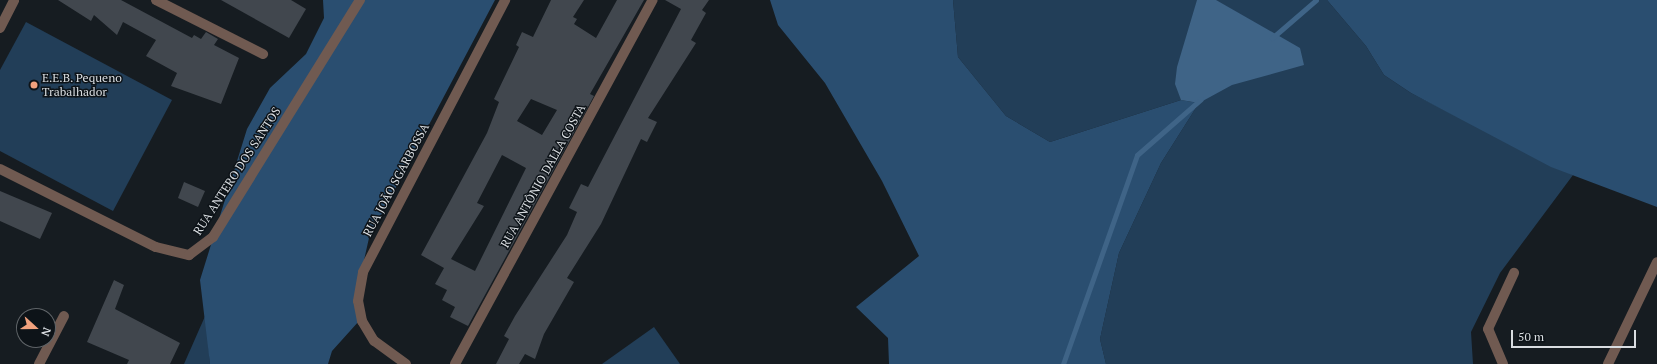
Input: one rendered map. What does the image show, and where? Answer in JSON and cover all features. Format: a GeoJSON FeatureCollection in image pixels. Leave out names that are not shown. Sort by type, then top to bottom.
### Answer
{"type":"FeatureCollection","features":[{"type":"Feature","properties":{"kind":"street"},"geometry":{"type":"LineString","coordinates":[[0,28],[14,0]]}},
{"type":"Feature","properties":{"kind":"street"},"geometry":{"type":"LineString","coordinates":[[156,0],[263,54]]}},
{"type":"Feature","properties":{"kind":"street","name":"RUA ANTERO DOS SANTOS"},"geometry":{"type":"LineString","coordinates":[[0,169],[156,248],[189,255],[213,237],[360,0]]}},
{"type":"Feature","properties":{"kind":"street","name":"RUA JOÃO SGARBOSSA"},"geometry":{"type":"LineString","coordinates":[[406,364],[374,341],[362,321],[358,301],[363,272],[505,0]]}},
{"type":"Feature","properties":{"kind":"street","name":"RUA ANTÔNIO DALLA COSTA"},"geometry":{"type":"LineString","coordinates":[[455,364],[653,0]]}},
{"type":"Feature","properties":{"kind":"street"},"geometry":{"type":"LineString","coordinates":[[1608,364],[1657,262]]}},
{"type":"Feature","properties":{"kind":"street"},"geometry":{"type":"LineString","coordinates":[[1503,364],[1488,329],[1514,273]]}},
{"type":"Feature","properties":{"kind":"street"},"geometry":{"type":"LineString","coordinates":[[39,364],[64,316]]}},
{"type":"Feature","properties":{"kind":"shaded area"},"geometry":{"type":"Polygon","coordinates":[[[323,0],[495,0],[369,238],[356,296],[359,321],[332,351],[328,364],[210,364],[200,280],[247,129],[270,88],[306,54],[324,18],[323,0]]]}},
{"type":"Feature","properties":{"kind":"shaded area"},"geometry":{"type":"Polygon","coordinates":[[[770,0],[953,0],[958,57],[1006,116],[1050,142],[1181,100],[1199,103],[1161,163],[1119,253],[1100,339],[1106,364],[889,364],[888,338],[856,307],[919,256],[882,181],[825,83],[778,25],[770,0]]]}},
{"type":"Feature","properties":{"kind":"shaded area"},"geometry":{"type":"Polygon","coordinates":[[[953,0],[1327,0],[1366,46],[1384,75],[1411,93],[1573,175],[1500,273],[1471,332],[1473,364],[1106,364],[1100,339],[1119,253],[1161,163],[1199,103],[1181,100],[1050,142],[1006,116],[958,57],[953,0]]]}},
{"type":"Feature","properties":{"kind":"shaded area"},"geometry":{"type":"Polygon","coordinates":[[[1197,0],[1216,0],[1300,48],[1304,65],[1232,85],[1199,103],[1181,100],[1175,84],[1177,67],[1197,0]]]}},
{"type":"Feature","properties":{"kind":"shaded area"},"geometry":{"type":"Polygon","coordinates":[[[1327,0],[1657,0],[1657,207],[1551,167],[1411,93],[1384,75],[1366,46],[1327,0]]]}},
{"type":"Feature","properties":{"kind":"shaded area"},"geometry":{"type":"Polygon","coordinates":[[[26,22],[172,100],[113,211],[0,151],[0,70],[26,22]]]}},
{"type":"Feature","properties":{"kind":"shaded area"},"geometry":{"type":"Polygon","coordinates":[[[206,314],[210,364],[184,364],[206,314]]]}},
{"type":"Feature","properties":{"kind":"shaded area"},"geometry":{"type":"Polygon","coordinates":[[[654,327],[680,364],[602,364],[654,327]]]}},
{"type":"Feature","properties":{"kind":"building"},"geometry":{"type":"Polygon","coordinates":[[[58,0],[121,0],[192,38],[194,35],[201,39],[206,32],[218,39],[214,45],[239,58],[221,104],[171,86],[177,73],[146,56],[156,40],[123,22],[117,35],[94,15],[91,21],[58,0]]]}},
{"type":"Feature","properties":{"kind":"building"},"geometry":{"type":"Polygon","coordinates":[[[221,0],[291,0],[306,9],[289,38],[221,0]]]}},
{"type":"Feature","properties":{"kind":"building"},"geometry":{"type":"Polygon","coordinates":[[[551,0],[584,0],[573,17],[577,19],[574,24],[596,38],[617,0],[644,0],[590,94],[594,96],[468,326],[450,317],[455,307],[442,300],[447,290],[435,284],[444,268],[421,255],[487,133],[499,102],[494,99],[519,47],[516,45],[522,32],[533,37],[551,0]],[[531,99],[517,121],[542,135],[557,110],[531,99]],[[502,155],[477,203],[484,206],[451,259],[475,271],[526,168],[502,155]]]}},
{"type":"Feature","properties":{"kind":"building"},"geometry":{"type":"Polygon","coordinates":[[[665,0],[709,0],[702,10],[706,13],[691,40],[696,43],[648,118],[657,122],[647,142],[641,139],[601,224],[567,278],[574,282],[544,334],[535,359],[525,354],[519,364],[496,364],[509,339],[504,336],[515,316],[567,235],[577,212],[569,208],[581,184],[588,187],[681,9],[665,0]]]}},
{"type":"Feature","properties":{"kind":"building"},"geometry":{"type":"Polygon","coordinates":[[[184,182],[205,191],[198,207],[178,198],[184,182]]]}},
{"type":"Feature","properties":{"kind":"building"},"geometry":{"type":"Polygon","coordinates":[[[0,191],[52,213],[40,239],[0,221],[0,191]]]}},
{"type":"Feature","properties":{"kind":"building"},"geometry":{"type":"Polygon","coordinates":[[[114,280],[124,285],[115,309],[180,343],[170,364],[127,364],[129,360],[87,342],[114,280]]]}},
{"type":"Feature","properties":{"kind":"waterway"},"geometry":{"type":"LineString","coordinates":[[1272,38],[1316,0]]}},
{"type":"Feature","properties":{"kind":"waterway"},"geometry":{"type":"LineString","coordinates":[[1063,364],[1137,155],[1201,99]]}},
{"type":"Feature","properties":{"kind":"place","name":"E.E.B. Pequeno Trabalhador"},"geometry":{"type":"Point","coordinates":[34,85]}}]}
